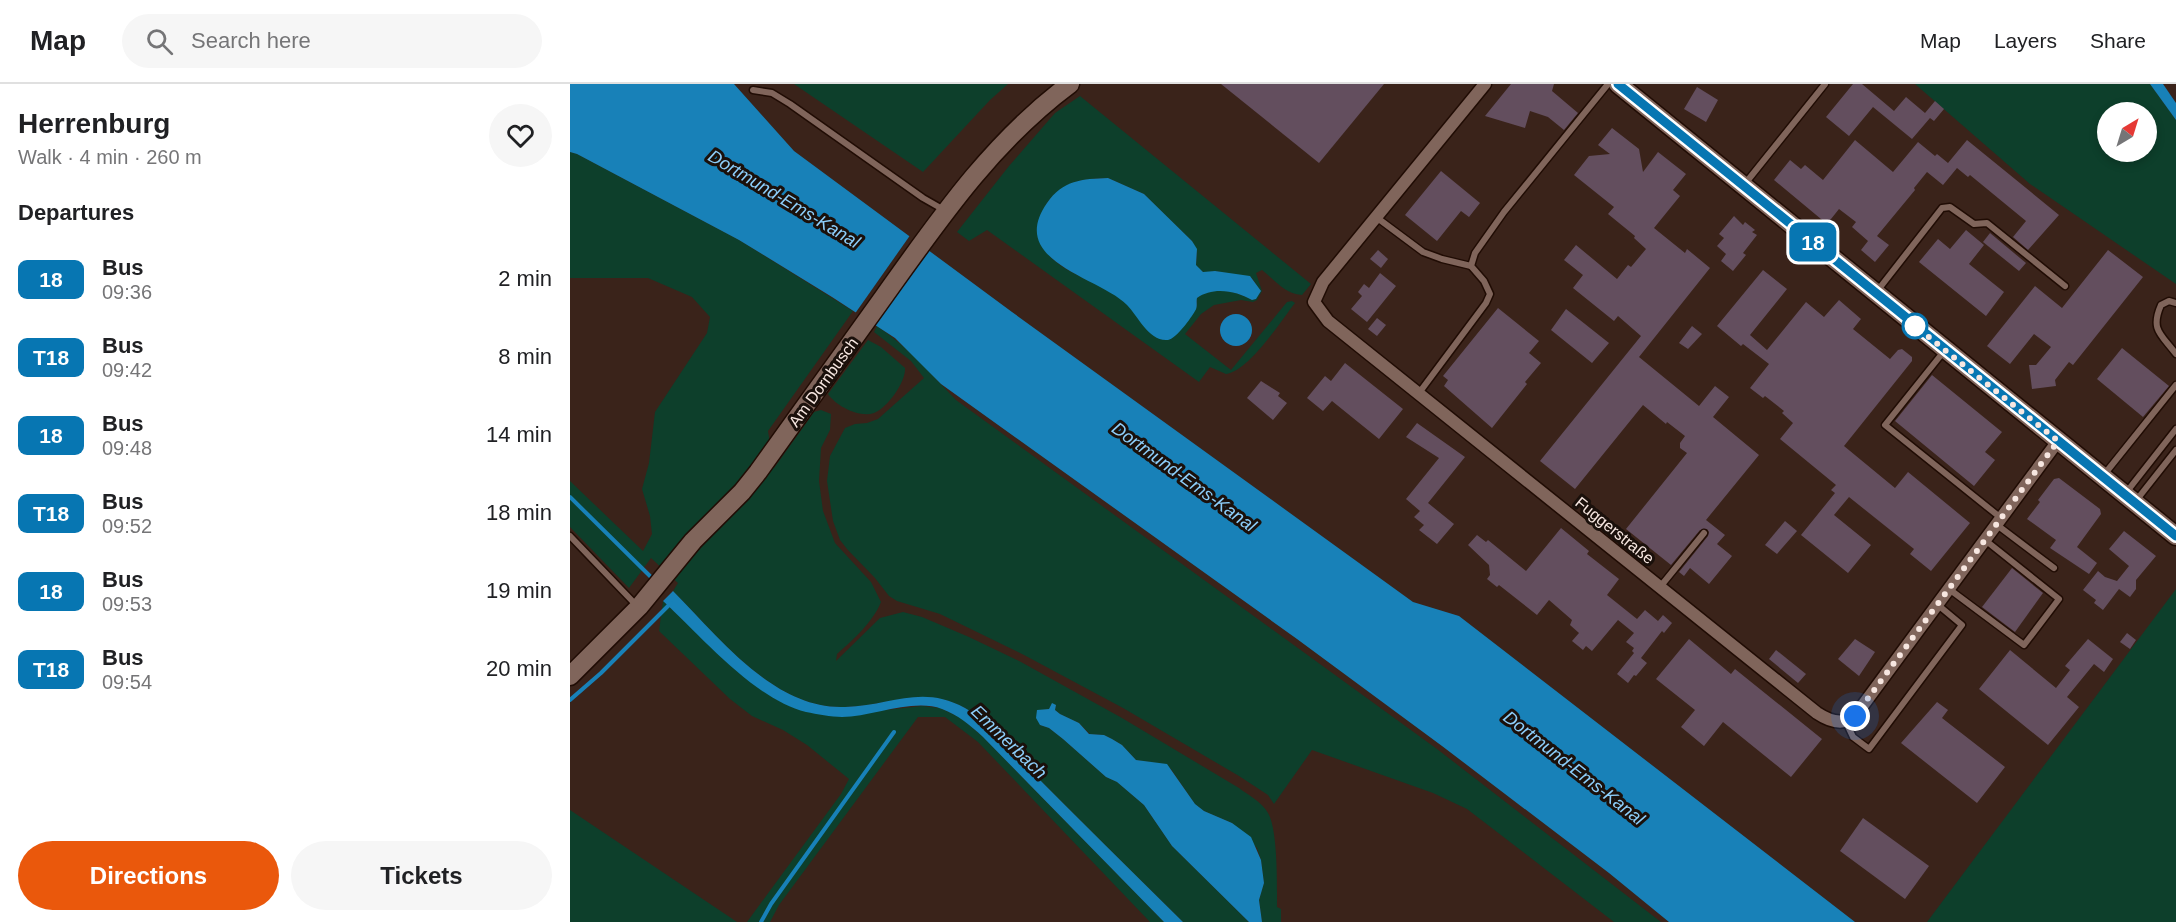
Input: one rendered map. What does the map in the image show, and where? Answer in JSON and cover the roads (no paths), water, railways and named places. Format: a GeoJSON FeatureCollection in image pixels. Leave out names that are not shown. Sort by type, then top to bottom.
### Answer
{"type":"FeatureCollection","features":[{"type":"Feature","properties":{"kind":"street","name":"Am Dornbusch"},"geometry":{"type":"LineString","coordinates":[[570,676],[641,604],[693,541],[758,472],[931,230],[974,174],[1010,134],[1049,99],[1070,84]]}},
{"type":"Feature","properties":{"kind":"street","name":"Fuggerstraße"},"geometry":{"type":"LineString","coordinates":[[1485,84],[1323,282],[1314,303],[1328,321],[1817,713],[1828,720],[1846,722]]}},
{"type":"Feature","properties":{"kind":"street"},"geometry":{"type":"LineString","coordinates":[[1618,84],[2176,536]]}},
{"type":"Feature","properties":{"kind":"street"},"geometry":{"type":"LineString","coordinates":[[1846,722],[1855,716],[1867,702],[2058,441]]}},
{"type":"Feature","properties":{"kind":"lane"},"geometry":{"type":"LineString","coordinates":[[1471,266],[1475,253],[1504,212],[1608,84]]}},
{"type":"Feature","properties":{"kind":"lane"},"geometry":{"type":"LineString","coordinates":[[1744,186],[1825,84]]}},
{"type":"Feature","properties":{"kind":"lane"},"geometry":{"type":"LineString","coordinates":[[753,90],[772,93],[790,104],[945,211]]}},
{"type":"Feature","properties":{"kind":"lane"},"geometry":{"type":"LineString","coordinates":[[1876,293],[1942,208],[1950,207],[1974,224],[1987,223],[2065,286]]}},
{"type":"Feature","properties":{"kind":"lane"},"geometry":{"type":"LineString","coordinates":[[1377,217],[1423,252],[1442,260],[1471,266],[1484,281],[1490,294],[1486,303],[1418,393]]}},
{"type":"Feature","properties":{"kind":"lane"},"geometry":{"type":"LineString","coordinates":[[2176,303],[2169,301],[2161,305],[2155,323],[2176,354]]}},
{"type":"Feature","properties":{"kind":"lane"},"geometry":{"type":"LineString","coordinates":[[1945,350],[1885,425],[2054,568]]}},
{"type":"Feature","properties":{"kind":"lane"},"geometry":{"type":"LineString","coordinates":[[2103,477],[2176,385]]}},
{"type":"Feature","properties":{"kind":"lane"},"geometry":{"type":"LineString","coordinates":[[2130,499],[2176,429]]}},
{"type":"Feature","properties":{"kind":"lane"},"geometry":{"type":"LineString","coordinates":[[2130,499],[2176,450]]}},
{"type":"Feature","properties":{"kind":"lane"},"geometry":{"type":"LineString","coordinates":[[1660,588],[1704,533]]}},
{"type":"Feature","properties":{"kind":"lane"},"geometry":{"type":"LineString","coordinates":[[570,536],[641,604]]}},
{"type":"Feature","properties":{"kind":"lane"},"geometry":{"type":"LineString","coordinates":[[1949,589],[2024,645],[2058,599],[1985,540]]}},
{"type":"Feature","properties":{"kind":"lane"},"geometry":{"type":"LineString","coordinates":[[1846,722],[1853,737],[1869,749],[1962,625],[1938,605]]}},
{"type":"Feature","properties":{"kind":"water","name":"Dortmund-Ems-Kanal"},"geometry":{"type":"Polygon","coordinates":[[[570,84],[734,84],[794,151],[1413,602],[1459,616],[1855,922],[1669,922],[1609,873],[1442,746],[1297,639],[941,384],[895,338],[739,240],[570,152],[570,84]]]}},
{"type":"Feature","properties":{"kind":"water"},"geometry":{"type":"Polygon","coordinates":[[[2150,84],[2163,84],[2176,103],[2176,120],[2150,84]]]}},
{"type":"Feature","properties":{"kind":"water"},"geometry":{"type":"Polygon","coordinates":[[[1108,178],[1144,194],[1192,241],[1197,249],[1196,265],[1203,272],[1215,271],[1250,276],[1261,291],[1256,299],[1252,300],[1225,291],[1203,294],[1197,298],[1196,309],[1179,332],[1171,339],[1161,340],[1150,333],[1127,305],[1114,295],[1061,266],[1047,254],[1038,240],[1038,223],[1047,203],[1066,185],[1090,179],[1108,178]]]}},
{"type":"Feature","properties":{"kind":"water"},"geometry":{"type":"Polygon","coordinates":[[[1236,314],[1247,319],[1252,330],[1247,341],[1236,346],[1225,341],[1220,330],[1225,319],[1236,314]]]}},
{"type":"Feature","properties":{"kind":"water"},"geometry":{"type":"Polygon","coordinates":[[[673,591],[729,649],[772,684],[795,697],[819,705],[845,707],[906,698],[934,698],[949,701],[974,713],[991,727],[1028,768],[1183,922],[1164,922],[983,737],[959,717],[931,706],[906,707],[842,717],[806,712],[787,705],[748,681],[663,601],[673,591]]]}},
{"type":"Feature","properties":{"kind":"water"},"geometry":{"type":"Polygon","coordinates":[[[1052,703],[1056,705],[1055,710],[1079,723],[1089,734],[1104,735],[1112,739],[1122,745],[1136,760],[1167,764],[1195,804],[1204,811],[1232,823],[1251,837],[1261,860],[1264,883],[1259,900],[1262,922],[1249,922],[1172,846],[1144,805],[1117,782],[1106,777],[1049,728],[1040,725],[1036,718],[1037,710],[1049,709],[1052,703]]]}},
{"type":"Feature","properties":{"kind":"waterway","name":"Emmerbach"},"geometry":{"type":"LineString","coordinates":[[570,497],[655,581]]}},
{"type":"Feature","properties":{"kind":"waterway"},"geometry":{"type":"LineString","coordinates":[[570,700],[601,673],[671,603]]}},
{"type":"Feature","properties":{"kind":"waterway"},"geometry":{"type":"LineString","coordinates":[[761,922],[771,904],[894,732]]}}]}
